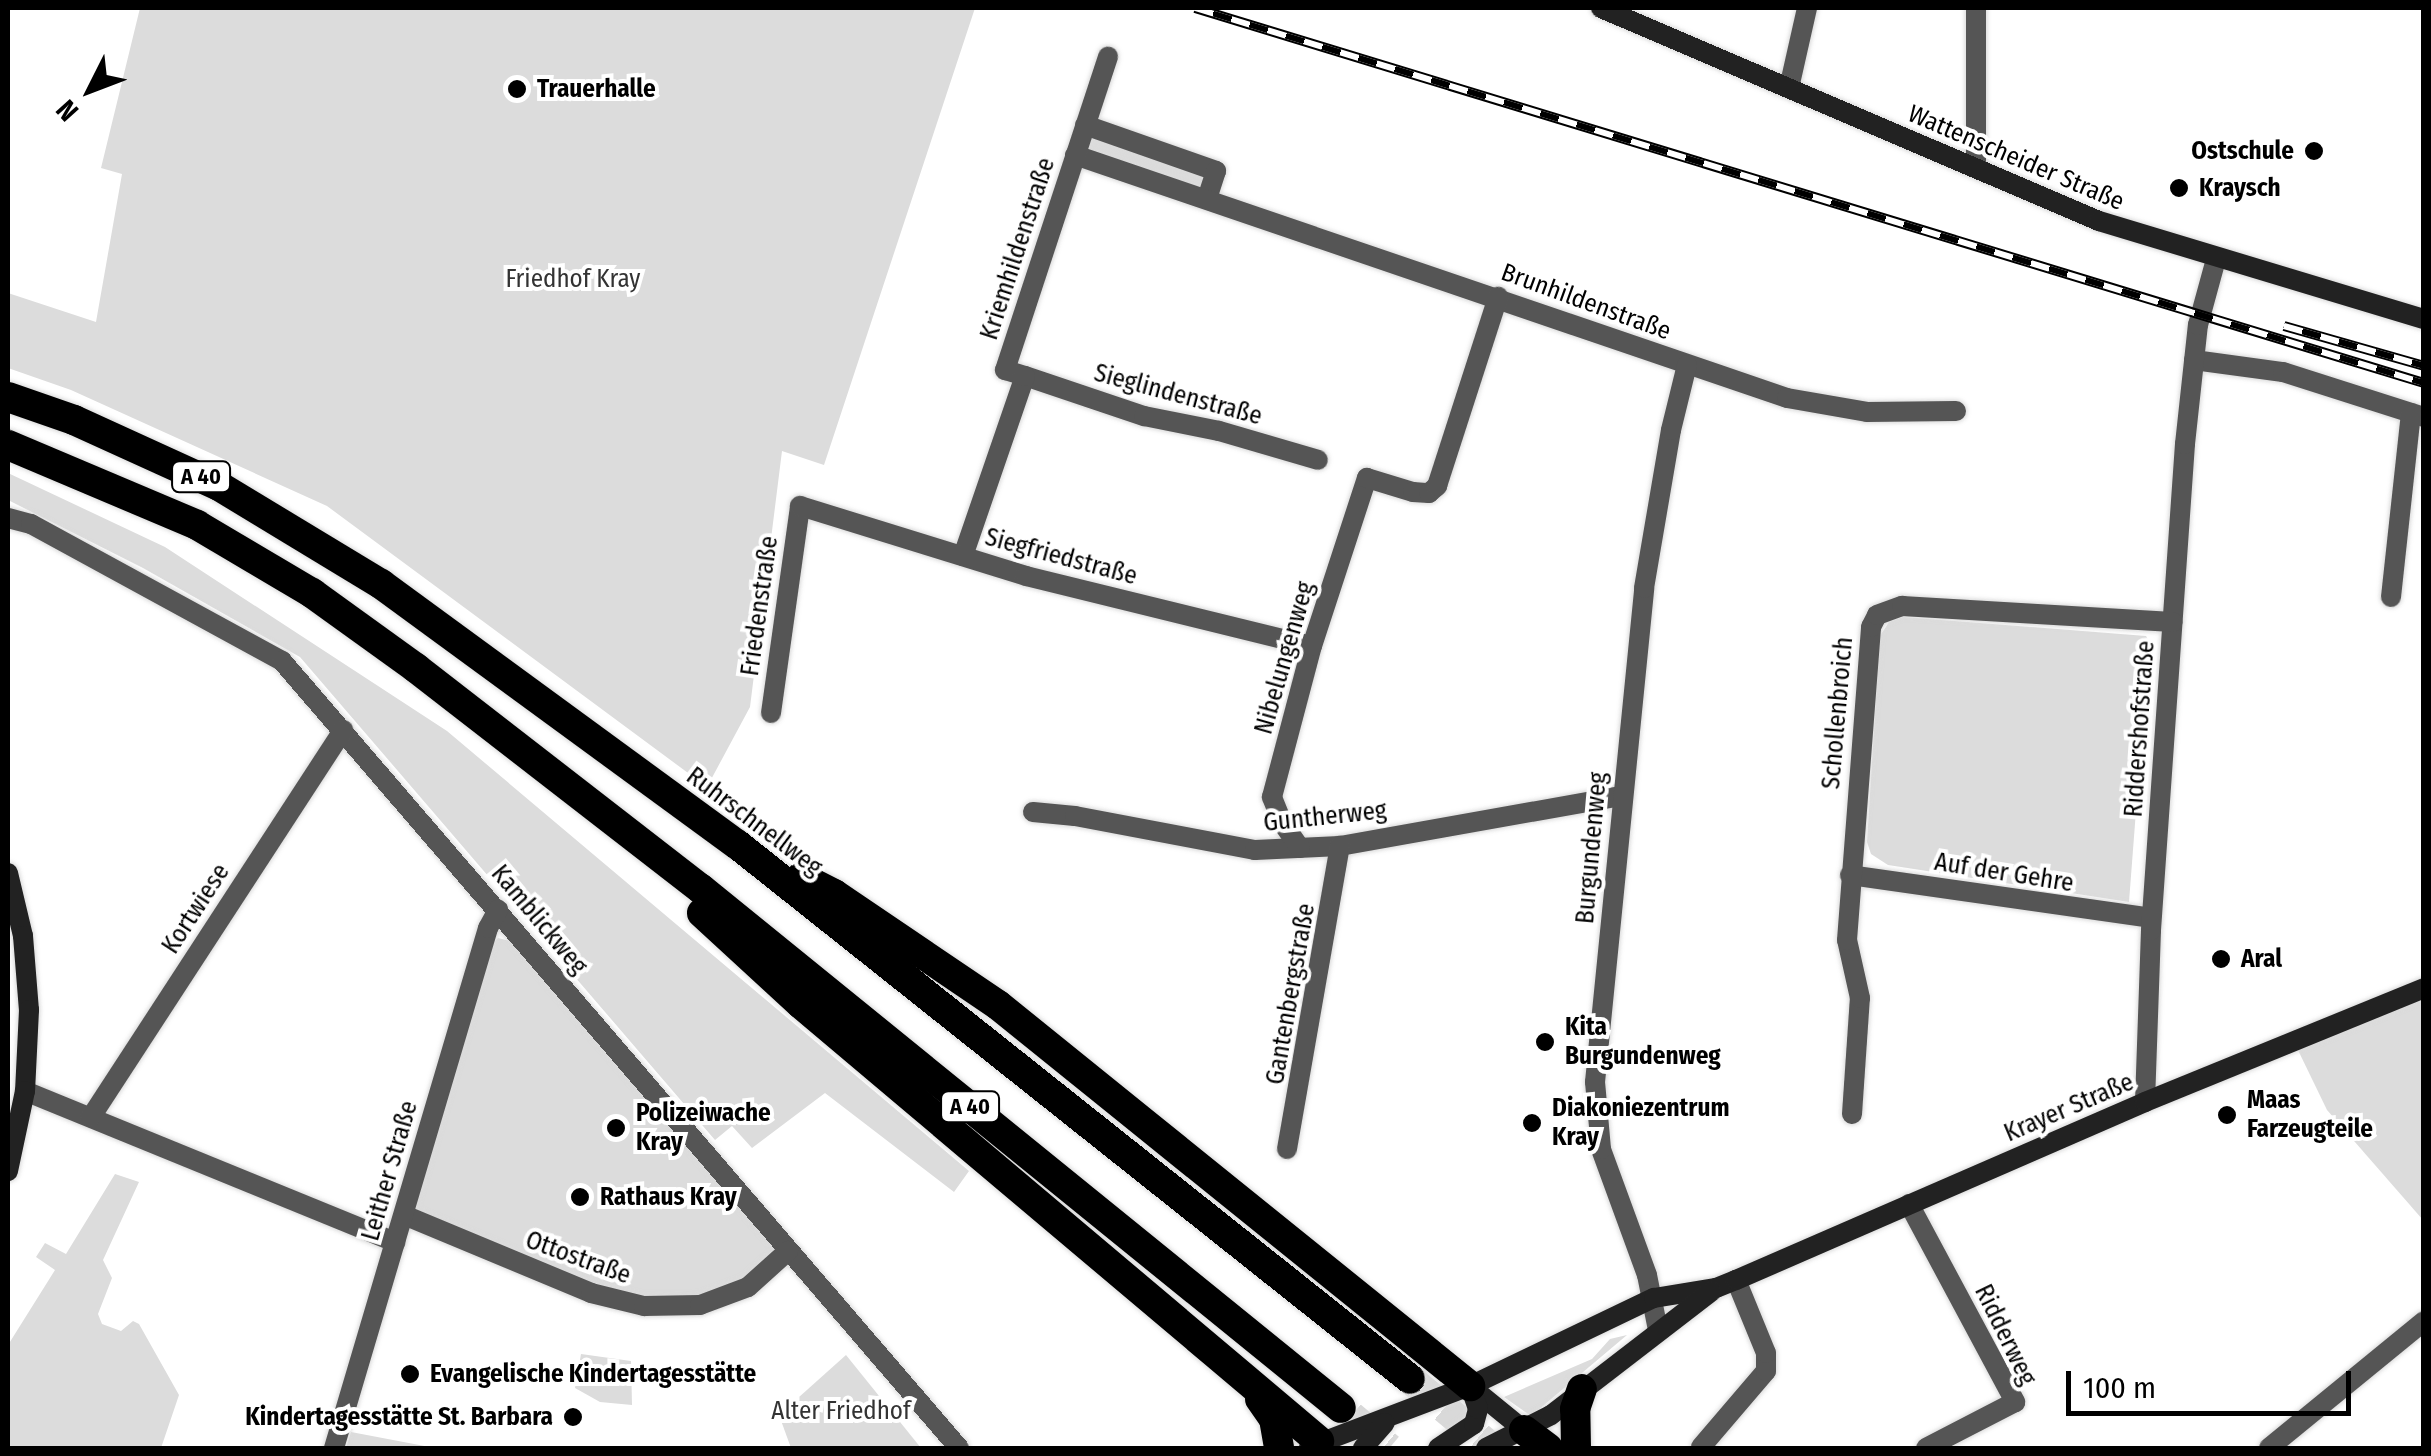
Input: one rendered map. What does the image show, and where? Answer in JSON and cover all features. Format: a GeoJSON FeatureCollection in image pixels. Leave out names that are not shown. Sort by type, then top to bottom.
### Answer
{"type":"FeatureCollection","features":[{"type":"Feature","properties":{"kind":"highway","name":"Ruhrschnellweg"},"geometry":{"type":"LineString","coordinates":[[8,397],[150,452],[288,525],[381,584],[738,844],[1410,1379]]}},
{"type":"Feature","properties":{"kind":"highway","name":"A 40"},"geometry":{"type":"LineString","coordinates":[[8,445],[151,504],[256,558],[416,668],[599,808],[1340,1408]]}},
{"type":"Feature","properties":{"kind":"highway"},"geometry":{"type":"LineString","coordinates":[[599,808],[694,906],[801,1004],[1235,1370],[1318,1446]]}},
{"type":"Feature","properties":{"kind":"highway"},"geometry":{"type":"LineString","coordinates":[[738,844],[834,894],[998,1005],[1470,1386]]}},
{"type":"Feature","properties":{"kind":"highway"},"geometry":{"type":"LineString","coordinates":[[1235,1370],[1270,1410],[1279,1448]]}},
{"type":"Feature","properties":{"kind":"highway"},"geometry":{"type":"LineString","coordinates":[[1576,1448],[1575,1409],[1582,1389]]}},
{"type":"Feature","properties":{"kind":"main road","name":"Wattenscheider Straße"},"geometry":{"type":"LineString","coordinates":[[1601,8],[2099,221],[2424,319]]}},
{"type":"Feature","properties":{"kind":"main road"},"geometry":{"type":"LineString","coordinates":[[8,873],[28,978],[8,1171]]}},
{"type":"Feature","properties":{"kind":"main road","name":"Krayer Straße"},"geometry":{"type":"LineString","coordinates":[[1486,1448],[1536,1439],[1582,1389],[1726,1284],[2145,1102],[2424,988]]}},
{"type":"Feature","properties":{"kind":"main road","name":"Krayer Straße"},"geometry":{"type":"LineString","coordinates":[[1318,1446],[1470,1386],[1654,1298],[1726,1284]]}},
{"type":"Feature","properties":{"kind":"main road"},"geometry":{"type":"LineString","coordinates":[[1470,1386],[1536,1439]]}},
{"type":"Feature","properties":{"kind":"main road"},"geometry":{"type":"LineString","coordinates":[[1438,1448],[1474,1424],[1478,1404],[1470,1386]]}},
{"type":"Feature","properties":{"kind":"main road"},"geometry":{"type":"LineString","coordinates":[[1363,1448],[1390,1418]]}},
{"type":"Feature","properties":{"kind":"street"},"geometry":{"type":"LineString","coordinates":[[1789,88],[1807,8]]}},
{"type":"Feature","properties":{"kind":"street"},"geometry":{"type":"LineString","coordinates":[[1976,8],[1976,168]]}},
{"type":"Feature","properties":{"kind":"street","name":"Kriemhildenstraße"},"geometry":{"type":"LineString","coordinates":[[1025,376],[1004,370],[1108,56]]}},
{"type":"Feature","properties":{"kind":"street"},"geometry":{"type":"LineString","coordinates":[[1085,125],[1216,170],[1207,198]]}},
{"type":"Feature","properties":{"kind":"street","name":"Brunhildenstraße"},"geometry":{"type":"LineString","coordinates":[[1075,154],[1787,398],[1868,412],[1956,411]]}},
{"type":"Feature","properties":{"kind":"street","name":"Riddershofstraße"},"geometry":{"type":"LineString","coordinates":[[2145,1102],[2152,918],[2194,360],[2216,259]]}},
{"type":"Feature","properties":{"kind":"street","name":"Nibelungenweg"},"geometry":{"type":"LineString","coordinates":[[1300,848],[1282,822],[1272,797],[1312,646],[1367,478],[1429,493],[1437,486],[1498,298]]}},
{"type":"Feature","properties":{"kind":"street"},"geometry":{"type":"LineString","coordinates":[[2194,360],[2283,372],[2417,415],[2390,597]]}},
{"type":"Feature","properties":{"kind":"street","name":"Burgundenweg"},"geometry":{"type":"LineString","coordinates":[[1658,1330],[1654,1298],[1601,1150],[1596,1106],[1622,796],[1648,558],[1687,365]]}},
{"type":"Feature","properties":{"kind":"street"},"geometry":{"type":"LineString","coordinates":[[963,556],[1025,376]]}},
{"type":"Feature","properties":{"kind":"street","name":"Sieglindenstraße"},"geometry":{"type":"LineString","coordinates":[[1025,376],[1144,416],[1219,431],[1318,460]]}},
{"type":"Feature","properties":{"kind":"street","name":"Siegfriedstraße"},"geometry":{"type":"LineString","coordinates":[[800,506],[963,556],[1312,646]]}},
{"type":"Feature","properties":{"kind":"street","name":"Friedenstraße"},"geometry":{"type":"LineString","coordinates":[[771,713],[800,506]]}},
{"type":"Feature","properties":{"kind":"street","name":"Kamblickweg"},"geometry":{"type":"LineString","coordinates":[[8,518],[31,524],[282,660],[959,1448]]}},
{"type":"Feature","properties":{"kind":"street","name":"Schollenbroich"},"geometry":{"type":"LineString","coordinates":[[1852,1114],[1860,998],[1846,940],[1870,627],[1876,616],[1902,606],[2173,622]]}},
{"type":"Feature","properties":{"kind":"street","name":"Kortwiese"},"geometry":{"type":"LineString","coordinates":[[92,1117],[343,730]]}},
{"type":"Feature","properties":{"kind":"street","name":"Guntherweg"},"geometry":{"type":"LineString","coordinates":[[1033,812],[1075,816],[1256,850],[1340,846],[1622,796]]}},
{"type":"Feature","properties":{"kind":"street","name":"Gantenbergstraße"},"geometry":{"type":"LineString","coordinates":[[1287,1149],[1340,846]]}},
{"type":"Feature","properties":{"kind":"street","name":"Auf der Gehre"},"geometry":{"type":"LineString","coordinates":[[1850,875],[2152,918]]}},
{"type":"Feature","properties":{"kind":"street","name":"Leither Straße"},"geometry":{"type":"LineString","coordinates":[[334,1448],[488,928],[498,910]]}},
{"type":"Feature","properties":{"kind":"street"},"geometry":{"type":"LineString","coordinates":[[16,1088],[396,1242]]}},
{"type":"Feature","properties":{"kind":"street","name":"Ridderweg"},"geometry":{"type":"LineString","coordinates":[[1908,1204],[2015,1402],[1926,1448]]}},
{"type":"Feature","properties":{"kind":"street","name":"Ottostraße"},"geometry":{"type":"LineString","coordinates":[[404,1214],[591,1293],[644,1306],[700,1306],[748,1286],[788,1251]]}},
{"type":"Feature","properties":{"kind":"street"},"geometry":{"type":"LineString","coordinates":[[1701,1446],[1756,1385],[1768,1362],[1726,1284]]}},
{"type":"Feature","properties":{"kind":"street"},"geometry":{"type":"LineString","coordinates":[[2270,1448],[2424,1321]]}},
{"type":"Feature","properties":{"kind":"green space","name":"Friedhof Kray"},"geometry":{"type":"Polygon","coordinates":[[[140,8],[975,8],[824,465],[782,451],[750,707],[707,787],[327,506],[71,390],[8,368],[8,293],[96,322],[122,174],[101,168],[140,8]]]}},
{"type":"Feature","properties":{"kind":"green space"},"geometry":{"type":"Polygon","coordinates":[[[1086,127],[1213,173],[1204,199],[1077,152],[1086,127]]]}},
{"type":"Feature","properties":{"kind":"green space"},"geometry":{"type":"Polygon","coordinates":[[[8,473],[165,547],[447,731],[969,1171],[954,1192],[825,1093],[752,1148],[732,1126],[715,1140],[300,657],[143,568],[8,500],[8,473]]]}},
{"type":"Feature","properties":{"kind":"green space"},"geometry":{"type":"Polygon","coordinates":[[[1903,617],[2146,636],[2149,641],[2129,902],[1888,865],[1871,854],[1867,842],[1880,636],[1889,622],[1903,617]]]}},
{"type":"Feature","properties":{"kind":"green space"},"geometry":{"type":"Polygon","coordinates":[[[498,938],[510,941],[778,1249],[744,1279],[699,1299],[618,1298],[410,1208],[488,948],[498,938]]]}},
{"type":"Feature","properties":{"kind":"green space"},"geometry":{"type":"Polygon","coordinates":[[[2423,995],[2423,1220],[2327,1110],[2296,1046],[2423,995]]]}},
{"type":"Feature","properties":{"kind":"green space"},"geometry":{"type":"Polygon","coordinates":[[[115,1174],[139,1182],[103,1260],[112,1278],[98,1314],[102,1324],[121,1331],[133,1321],[139,1324],[179,1395],[161,1448],[13,1448],[8,1445],[8,1345],[55,1270],[36,1257],[45,1243],[66,1254],[115,1174]]]}},
{"type":"Feature","properties":{"kind":"green space"},"geometry":{"type":"Polygon","coordinates":[[[1627,1335],[1531,1416],[1504,1397],[1592,1359],[1610,1339],[1627,1335]]]}},
{"type":"Feature","properties":{"kind":"green space"},"geometry":{"type":"Polygon","coordinates":[[[581,1354],[631,1361],[632,1405],[600,1402],[575,1388],[581,1354]]]}},
{"type":"Feature","properties":{"kind":"green space","name":"Alter Friedhof"},"geometry":{"type":"Polygon","coordinates":[[[846,1355],[921,1448],[791,1448],[779,1415],[846,1355]]]}},
{"type":"Feature","properties":{"kind":"green space"},"geometry":{"type":"Polygon","coordinates":[[[351,1432],[435,1448],[346,1448],[351,1432]]]}},
{"type":"Feature","properties":{"kind":"tunnel"},"geometry":{"type":"LineString","coordinates":[[1410,1379],[1492,1448]]}},
{"type":"Feature","properties":{"kind":"tunnel"},"geometry":{"type":"LineString","coordinates":[[1351,1416],[1389,1448]]}},
{"type":"Feature","properties":{"kind":"railway"},"geometry":{"type":"LineString","coordinates":[[1195,8],[2424,383]]}},
{"type":"Feature","properties":{"kind":"railway"},"geometry":{"type":"LineString","coordinates":[[2284,326],[2424,366]]}},
{"type":"Feature","properties":{"kind":"place","name":"Trauerhalle"},"geometry":{"type":"Point","coordinates":[517,89]}},
{"type":"Feature","properties":{"kind":"place","name":"Ostschule"},"geometry":{"type":"Point","coordinates":[2314,151]}},
{"type":"Feature","properties":{"kind":"place","name":"Kraysch"},"geometry":{"type":"Point","coordinates":[2179,188]}},
{"type":"Feature","properties":{"kind":"place","name":"Aral"},"geometry":{"type":"Point","coordinates":[2221,959]}},
{"type":"Feature","properties":{"kind":"place","name":"Kita Burgundenweg"},"geometry":{"type":"Point","coordinates":[1545,1042]}},
{"type":"Feature","properties":{"kind":"place","name":"Maas Farzeugteile"},"geometry":{"type":"Point","coordinates":[2227,1115]}},
{"type":"Feature","properties":{"kind":"place","name":"Diakoniezentrum Kray"},"geometry":{"type":"Point","coordinates":[1532,1123]}},
{"type":"Feature","properties":{"kind":"place","name":"Polizeiwache Kray"},"geometry":{"type":"Point","coordinates":[616,1128]}},
{"type":"Feature","properties":{"kind":"place","name":"Rathaus Kray"},"geometry":{"type":"Point","coordinates":[580,1197]}},
{"type":"Feature","properties":{"kind":"place","name":"Evangelische Kindertagesstätte"},"geometry":{"type":"Point","coordinates":[410,1374]}},
{"type":"Feature","properties":{"kind":"place","name":"Kindertagesstätte St. Barbara"},"geometry":{"type":"Point","coordinates":[573,1417]}}]}
